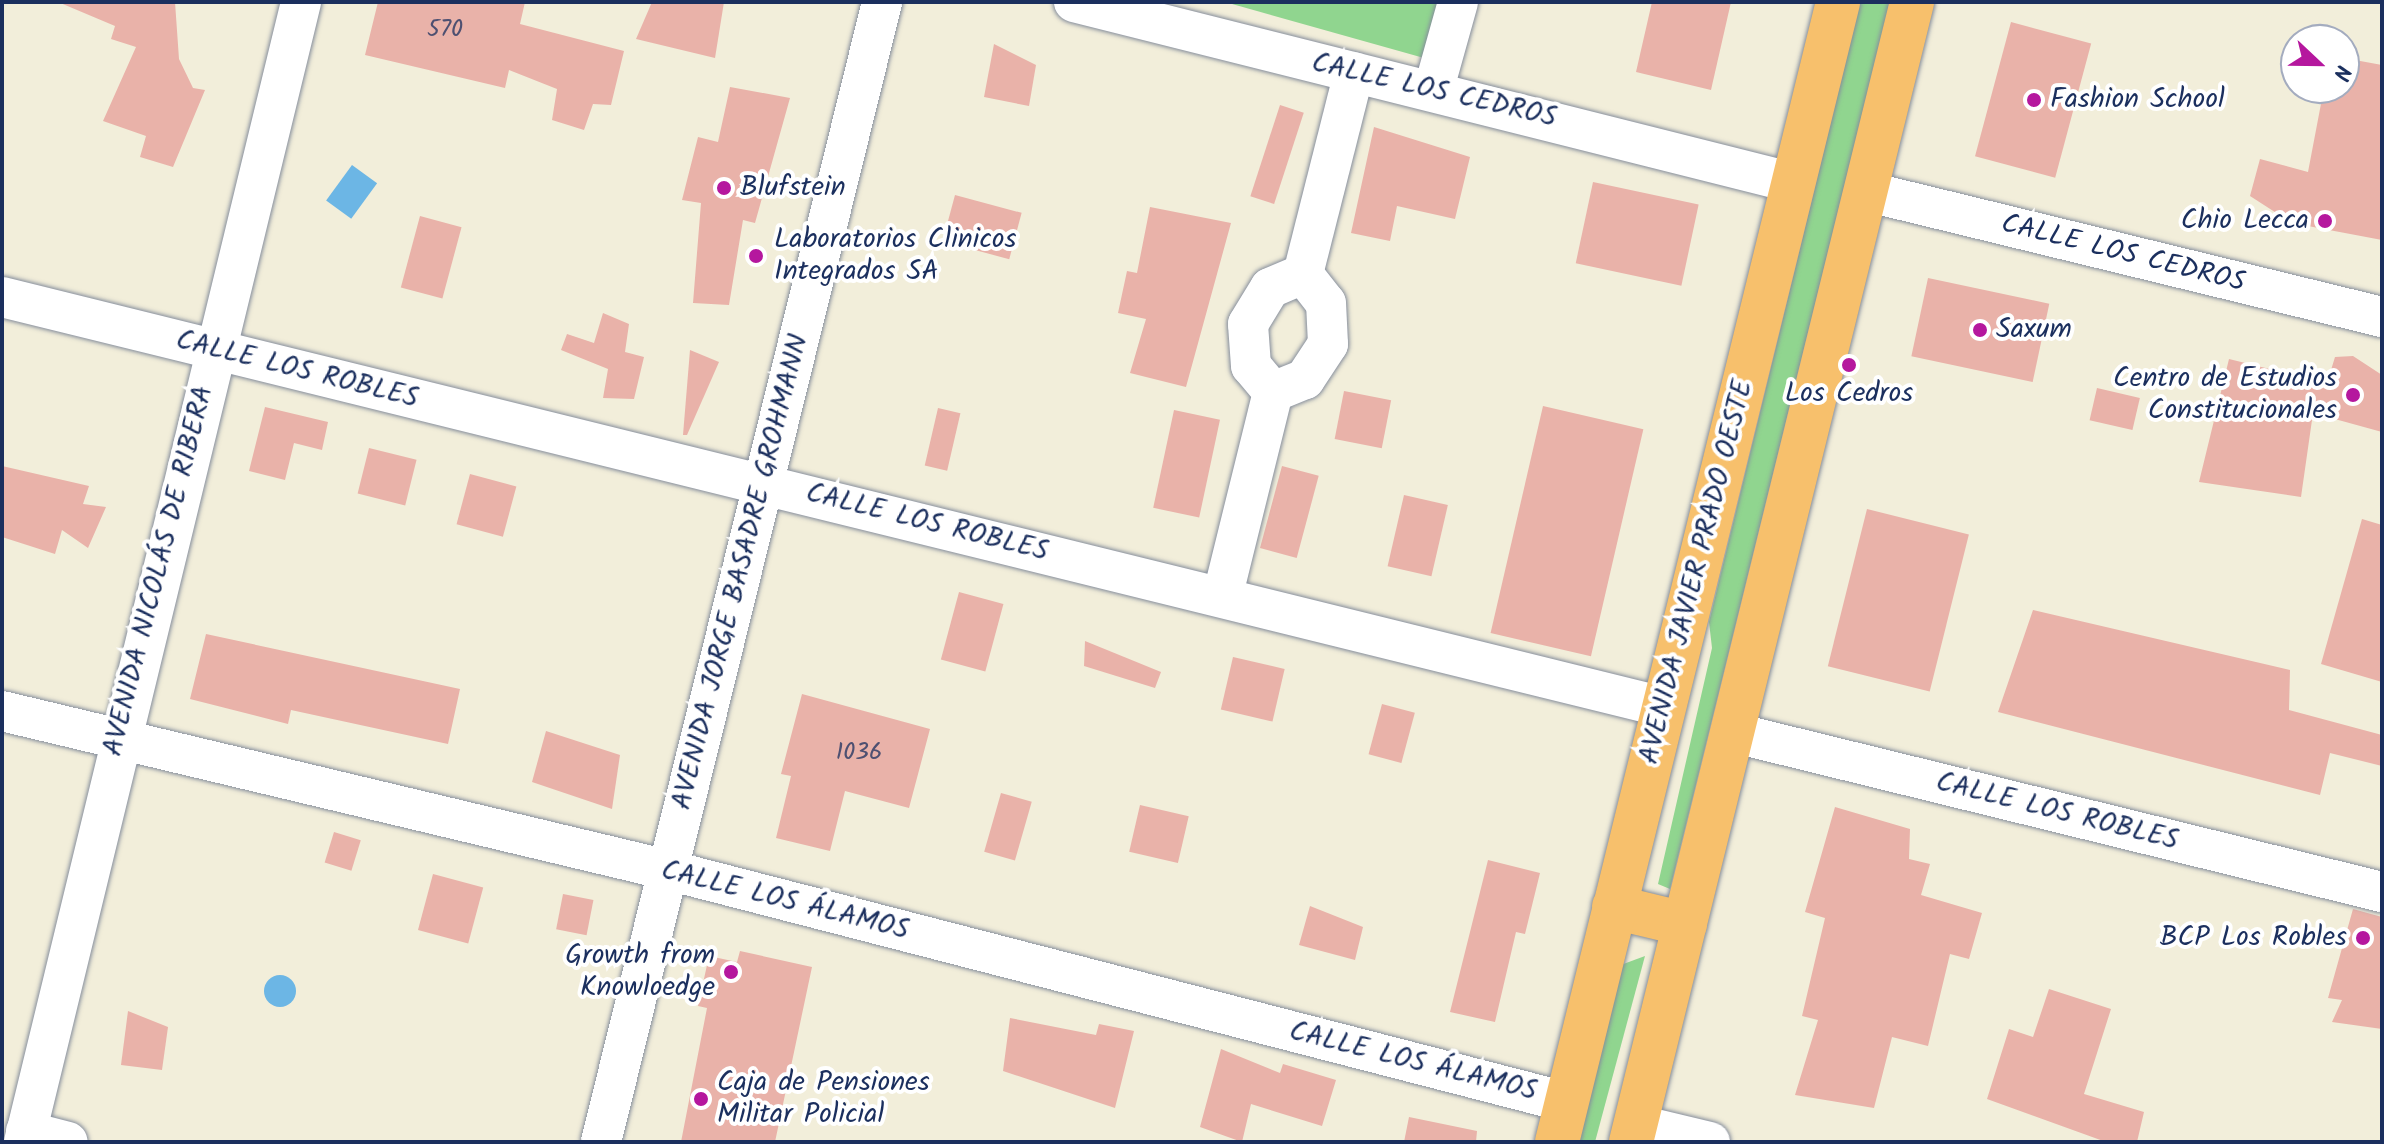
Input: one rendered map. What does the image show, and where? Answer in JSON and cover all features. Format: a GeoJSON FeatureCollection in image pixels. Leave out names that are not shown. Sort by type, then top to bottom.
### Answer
{"type":"FeatureCollection","features":[{"type":"Feature","properties":{"kind":"main road","name":"AVENIDA JAVIER PRADO OESTE"},"geometry":{"type":"LineString","coordinates":[[1561,1122],[1838,2]]}},
{"type":"Feature","properties":{"kind":"main road"},"geometry":{"type":"LineString","coordinates":[[1633,1133],[1912,2]]}},
{"type":"Feature","properties":{"kind":"main road"},"geometry":{"type":"LineString","coordinates":[[1614,907],[1685,924]]}},
{"type":"Feature","properties":{"kind":"street","name":"AVENIDA NICOLÁS DE RIBERA"},"geometry":{"type":"LineString","coordinates":[[22,1130],[301,2]]}},
{"type":"Feature","properties":{"kind":"street","name":"AVENIDA JORGE BASADRE GROHMANN"},"geometry":{"type":"LineString","coordinates":[[601,1142],[882,2]]}},
{"type":"Feature","properties":{"kind":"street","name":"CALLE LOS CEDROS"},"geometry":{"type":"LineString","coordinates":[[1074,2],[1205,18],[1354,72],[1434,88],[1794,183]]}},
{"type":"Feature","properties":{"kind":"street"},"geometry":{"type":"LineString","coordinates":[[1434,88],[1458,2]]}},
{"type":"Feature","properties":{"kind":"street"},"geometry":{"type":"LineString","coordinates":[[1303,274],[1354,72]]}},
{"type":"Feature","properties":{"kind":"street","name":"CALLE LOS CEDROS"},"geometry":{"type":"LineString","coordinates":[[1865,191],[2382,317]]}},
{"type":"Feature","properties":{"kind":"street"},"geometry":{"type":"LineString","coordinates":[[1273,392],[1251,366],[1248,324],[1270,288],[1303,274]]}},
{"type":"Feature","properties":{"kind":"street"},"geometry":{"type":"LineString","coordinates":[[1273,392],[1305,379],[1328,344],[1326,303],[1303,274]]}},
{"type":"Feature","properties":{"kind":"street","name":"CALLE LOS ROBLES"},"geometry":{"type":"LineString","coordinates":[[2,297],[1223,594],[1664,707]]}},
{"type":"Feature","properties":{"kind":"street"},"geometry":{"type":"LineString","coordinates":[[1223,594],[1273,392]]}},
{"type":"Feature","properties":{"kind":"street","name":"CALLE LOS ÁLAMOS"},"geometry":{"type":"LineString","coordinates":[[2,711],[668,870],[1561,1122]]}},
{"type":"Feature","properties":{"kind":"street","name":"CALLE LOS ROBLES"},"geometry":{"type":"LineString","coordinates":[[1731,732],[2382,892]]}},
{"type":"Feature","properties":{"kind":"street"},"geometry":{"type":"LineString","coordinates":[[22,1130],[68,1142]]}},
{"type":"Feature","properties":{"kind":"street"},"geometry":{"type":"LineString","coordinates":[[1633,1133],[1710,1142]]}},
{"type":"Feature","properties":{"kind":"green space"},"geometry":{"type":"Polygon","coordinates":[[[1225,2],[1473,2],[1456,67],[1225,2]]]}},
{"type":"Feature","properties":{"kind":"green space"},"geometry":{"type":"Polygon","coordinates":[[[1860,2],[1890,2],[1670,889],[1658,884],[1712,648],[1709,622],[1860,2]]]}},
{"type":"Feature","properties":{"kind":"green space"},"geometry":{"type":"Polygon","coordinates":[[[1645,956],[1595,1142],[1574,1142],[1618,966],[1645,956]]]}},
{"type":"Feature","properties":{"kind":"water"},"geometry":{"type":"Polygon","coordinates":[[[352,165],[377,183],[351,219],[326,201],[352,165]]]}},
{"type":"Feature","properties":{"kind":"water"},"geometry":{"type":"Polygon","coordinates":[[[280,975],[292,979],[296,991],[292,1003],[280,1007],[268,1003],[264,991],[268,979],[280,975]]]}},
{"type":"Feature","properties":{"kind":"building"},"geometry":{"type":"Polygon","coordinates":[[[58,2],[175,2],[179,59],[193,88],[205,90],[173,167],[140,157],[146,136],[103,121],[136,47],[111,39],[115,26],[58,2]]]}},
{"type":"Feature","properties":{"kind":"building"},"geometry":{"type":"Polygon","coordinates":[[[378,2],[525,2],[520,24],[624,51],[611,105],[593,104],[584,130],[552,120],[557,89],[509,70],[505,88],[365,55],[378,2]]]}},
{"type":"Feature","properties":{"kind":"building"},"geometry":{"type":"Polygon","coordinates":[[[652,2],[724,2],[715,58],[636,39],[652,2]]]}},
{"type":"Feature","properties":{"kind":"building"},"geometry":{"type":"Polygon","coordinates":[[[1652,2],[1731,2],[1711,90],[1636,72],[1652,2]]]}},
{"type":"Feature","properties":{"kind":"building","name":"Fashion School"},"geometry":{"type":"Polygon","coordinates":[[[2011,22],[2091,43],[2055,178],[1975,156],[2011,22]]]}},
{"type":"Feature","properties":{"kind":"building"},"geometry":{"type":"Polygon","coordinates":[[[994,44],[1036,65],[1029,106],[984,97],[994,44]]]}},
{"type":"Feature","properties":{"kind":"building"},"geometry":{"type":"Polygon","coordinates":[[[2360,61],[2382,65],[2382,240],[2292,223],[2250,196],[2260,159],[2308,172],[2321,104],[2360,104],[2360,61]]]}},
{"type":"Feature","properties":{"kind":"building"},"geometry":{"type":"Polygon","coordinates":[[[730,87],[790,98],[755,223],[743,220],[729,305],[693,303],[701,203],[682,200],[698,137],[718,142],[730,87]]]}},
{"type":"Feature","properties":{"kind":"building"},"geometry":{"type":"Polygon","coordinates":[[[1280,105],[1304,113],[1274,204],[1250,196],[1280,105]]]}},
{"type":"Feature","properties":{"kind":"building"},"geometry":{"type":"Polygon","coordinates":[[[1374,127],[1470,157],[1455,219],[1397,206],[1390,241],[1351,233],[1374,127]]]}},
{"type":"Feature","properties":{"kind":"building"},"geometry":{"type":"Polygon","coordinates":[[[1593,182],[1699,204],[1681,286],[1576,263],[1593,182]]]}},
{"type":"Feature","properties":{"kind":"building"},"geometry":{"type":"Polygon","coordinates":[[[955,195],[1022,213],[1009,259],[943,241],[955,195]]]}},
{"type":"Feature","properties":{"kind":"building"},"geometry":{"type":"Polygon","coordinates":[[[1150,207],[1231,223],[1186,387],[1130,373],[1146,319],[1118,313],[1127,271],[1137,273],[1150,207]]]}},
{"type":"Feature","properties":{"kind":"building"},"geometry":{"type":"Polygon","coordinates":[[[420,216],[462,227],[442,299],[401,287],[420,216]]]}},
{"type":"Feature","properties":{"kind":"building","name":"Saxum"},"geometry":{"type":"Polygon","coordinates":[[[1928,278],[2049,304],[2033,382],[1911,356],[1928,278]]]}},
{"type":"Feature","properties":{"kind":"building"},"geometry":{"type":"Polygon","coordinates":[[[603,313],[629,324],[625,352],[644,357],[634,399],[603,398],[608,369],[561,350],[567,334],[594,343],[603,313]]]}},
{"type":"Feature","properties":{"kind":"building"},"geometry":{"type":"Polygon","coordinates":[[[690,350],[719,362],[687,435],[683,435],[690,350]]]}},
{"type":"Feature","properties":{"kind":"building"},"geometry":{"type":"Polygon","coordinates":[[[2353,356],[2382,375],[2382,432],[2313,413],[2301,497],[2199,482],[2229,359],[2327,383],[2335,357],[2353,356]]]}},
{"type":"Feature","properties":{"kind":"building"},"geometry":{"type":"Polygon","coordinates":[[[2097,388],[2140,398],[2132,430],[2090,420],[2097,388]]]}},
{"type":"Feature","properties":{"kind":"building"},"geometry":{"type":"Polygon","coordinates":[[[1344,391],[1391,400],[1382,448],[1335,439],[1344,391]]]}},
{"type":"Feature","properties":{"kind":"building"},"geometry":{"type":"Polygon","coordinates":[[[1543,406],[1643,429],[1591,656],[1491,633],[1543,406]]]}},
{"type":"Feature","properties":{"kind":"building"},"geometry":{"type":"Polygon","coordinates":[[[265,407],[328,422],[322,450],[294,443],[285,480],[249,471],[265,407]]]}},
{"type":"Feature","properties":{"kind":"building"},"geometry":{"type":"Polygon","coordinates":[[[938,408],[960,413],[947,471],[925,465],[938,408]]]}},
{"type":"Feature","properties":{"kind":"building"},"geometry":{"type":"Polygon","coordinates":[[[1174,410],[1220,420],[1199,518],[1153,508],[1174,410]]]}},
{"type":"Feature","properties":{"kind":"building"},"geometry":{"type":"Polygon","coordinates":[[[369,448],[417,460],[405,505],[358,494],[369,448]]]}},
{"type":"Feature","properties":{"kind":"building"},"geometry":{"type":"Polygon","coordinates":[[[2,466],[89,486],[83,504],[106,507],[88,548],[62,530],[55,554],[2,537],[2,466]]]}},
{"type":"Feature","properties":{"kind":"building"},"geometry":{"type":"Polygon","coordinates":[[[1282,466],[1319,476],[1297,558],[1260,548],[1282,466]]]}},
{"type":"Feature","properties":{"kind":"building"},"geometry":{"type":"Polygon","coordinates":[[[470,474],[516,486],[503,537],[457,524],[470,474]]]}},
{"type":"Feature","properties":{"kind":"building"},"geometry":{"type":"Polygon","coordinates":[[[1404,495],[1448,505],[1431,576],[1388,566],[1404,495]]]}},
{"type":"Feature","properties":{"kind":"building"},"geometry":{"type":"Polygon","coordinates":[[[1867,509],[1969,534],[1930,692],[1828,666],[1867,509]]]}},
{"type":"Feature","properties":{"kind":"building"},"geometry":{"type":"Polygon","coordinates":[[[2362,519],[2382,525],[2382,682],[2321,664],[2362,519]]]}},
{"type":"Feature","properties":{"kind":"building"},"geometry":{"type":"Polygon","coordinates":[[[959,592],[1003,604],[985,672],[941,660],[959,592]]]}},
{"type":"Feature","properties":{"kind":"building"},"geometry":{"type":"Polygon","coordinates":[[[2033,610],[2290,670],[2289,710],[2382,735],[2382,766],[2330,753],[2320,795],[1998,712],[2033,610]]]}},
{"type":"Feature","properties":{"kind":"building"},"geometry":{"type":"Polygon","coordinates":[[[206,634],[460,689],[448,744],[291,710],[288,724],[190,699],[206,634]]]}},
{"type":"Feature","properties":{"kind":"building"},"geometry":{"type":"Polygon","coordinates":[[[1085,641],[1161,672],[1155,688],[1084,666],[1085,641]]]}},
{"type":"Feature","properties":{"kind":"building"},"geometry":{"type":"Polygon","coordinates":[[[1233,657],[1285,669],[1272,722],[1221,710],[1233,657]]]}},
{"type":"Feature","properties":{"kind":"building"},"geometry":{"type":"Polygon","coordinates":[[[802,694],[930,729],[909,808],[845,791],[830,851],[776,838],[791,776],[781,774],[802,694]]]}},
{"type":"Feature","properties":{"kind":"building"},"geometry":{"type":"Polygon","coordinates":[[[1382,704],[1415,713],[1401,763],[1369,754],[1382,704]]]}},
{"type":"Feature","properties":{"kind":"building"},"geometry":{"type":"Polygon","coordinates":[[[546,731],[620,755],[612,809],[532,782],[546,731]]]}},
{"type":"Feature","properties":{"kind":"building"},"geometry":{"type":"Polygon","coordinates":[[[1001,793],[1032,802],[1015,860],[984,852],[1001,793]]]}},
{"type":"Feature","properties":{"kind":"building"},"geometry":{"type":"Polygon","coordinates":[[[1140,805],[1189,816],[1178,863],[1129,852],[1140,805]]]}},
{"type":"Feature","properties":{"kind":"building"},"geometry":{"type":"Polygon","coordinates":[[[1835,807],[1910,829],[1909,859],[1930,864],[1921,895],[1982,913],[1969,959],[1950,954],[1928,1046],[1892,1037],[1874,1108],[1795,1095],[1818,1020],[1802,1016],[1825,918],[1805,912],[1835,807]]]}},
{"type":"Feature","properties":{"kind":"building"},"geometry":{"type":"Polygon","coordinates":[[[334,832],[361,840],[351,871],[325,863],[334,832]]]}},
{"type":"Feature","properties":{"kind":"building"},"geometry":{"type":"Polygon","coordinates":[[[1488,860],[1540,873],[1525,934],[1516,932],[1495,1022],[1450,1012],[1488,860]]]}},
{"type":"Feature","properties":{"kind":"building"},"geometry":{"type":"Polygon","coordinates":[[[433,874],[483,887],[468,943],[418,930],[433,874]]]}},
{"type":"Feature","properties":{"kind":"building"},"geometry":{"type":"Polygon","coordinates":[[[563,894],[593,900],[587,935],[556,929],[563,894]]]}},
{"type":"Feature","properties":{"kind":"building"},"geometry":{"type":"Polygon","coordinates":[[[1310,906],[1363,927],[1355,960],[1299,945],[1310,906]]]}},
{"type":"Feature","properties":{"kind":"building"},"geometry":{"type":"Polygon","coordinates":[[[2353,909],[2382,917],[2382,1029],[2332,1022],[2342,1000],[2328,998],[2353,909]]]}},
{"type":"Feature","properties":{"kind":"building"},"geometry":{"type":"Polygon","coordinates":[[[740,951],[812,967],[775,1142],[681,1142],[707,1008],[698,1006],[709,956],[737,962],[740,951]]]}},
{"type":"Feature","properties":{"kind":"building"},"geometry":{"type":"Polygon","coordinates":[[[2049,989],[2111,1009],[2084,1094],[2144,1112],[2137,1142],[2106,1142],[1987,1099],[2009,1029],[2033,1037],[2049,989]]]}},
{"type":"Feature","properties":{"kind":"building"},"geometry":{"type":"Polygon","coordinates":[[[128,1011],[168,1027],[162,1070],[121,1065],[128,1011]]]}},
{"type":"Feature","properties":{"kind":"building"},"geometry":{"type":"Polygon","coordinates":[[[1010,1018],[1096,1035],[1099,1024],[1134,1031],[1115,1108],[1003,1071],[1010,1018]]]}},
{"type":"Feature","properties":{"kind":"building"},"geometry":{"type":"Polygon","coordinates":[[[1221,1049],[1280,1073],[1283,1064],[1336,1080],[1322,1126],[1251,1104],[1242,1142],[1200,1127],[1221,1049]]]}},
{"type":"Feature","properties":{"kind":"building"},"geometry":{"type":"Polygon","coordinates":[[[1409,1117],[1477,1131],[1476,1142],[1404,1142],[1409,1117]]]}},
{"type":"Feature","properties":{"kind":"place","name":"Fashion School"},"geometry":{"type":"Point","coordinates":[2034,100]}},
{"type":"Feature","properties":{"kind":"place","name":"Blufstein"},"geometry":{"type":"Point","coordinates":[724,188]}},
{"type":"Feature","properties":{"kind":"place","name":"Chio Lecca"},"geometry":{"type":"Point","coordinates":[2325,221]}},
{"type":"Feature","properties":{"kind":"place","name":"Laboratorios Clinicos Integrados SA"},"geometry":{"type":"Point","coordinates":[756,256]}},
{"type":"Feature","properties":{"kind":"place","name":"Saxum"},"geometry":{"type":"Point","coordinates":[1980,330]}},
{"type":"Feature","properties":{"kind":"place","name":"Los Cedros"},"geometry":{"type":"Point","coordinates":[1849,365]}},
{"type":"Feature","properties":{"kind":"place","name":"Centro de Estudios Constitucionales"},"geometry":{"type":"Point","coordinates":[2353,395]}},
{"type":"Feature","properties":{"kind":"place","name":"BCP Los Robles"},"geometry":{"type":"Point","coordinates":[2363,938]}},
{"type":"Feature","properties":{"kind":"place","name":"Growth from Knowloedge"},"geometry":{"type":"Point","coordinates":[731,972]}},
{"type":"Feature","properties":{"kind":"place","name":"Caja de Pensiones Militar Policial"},"geometry":{"type":"Point","coordinates":[701,1099]}}]}
